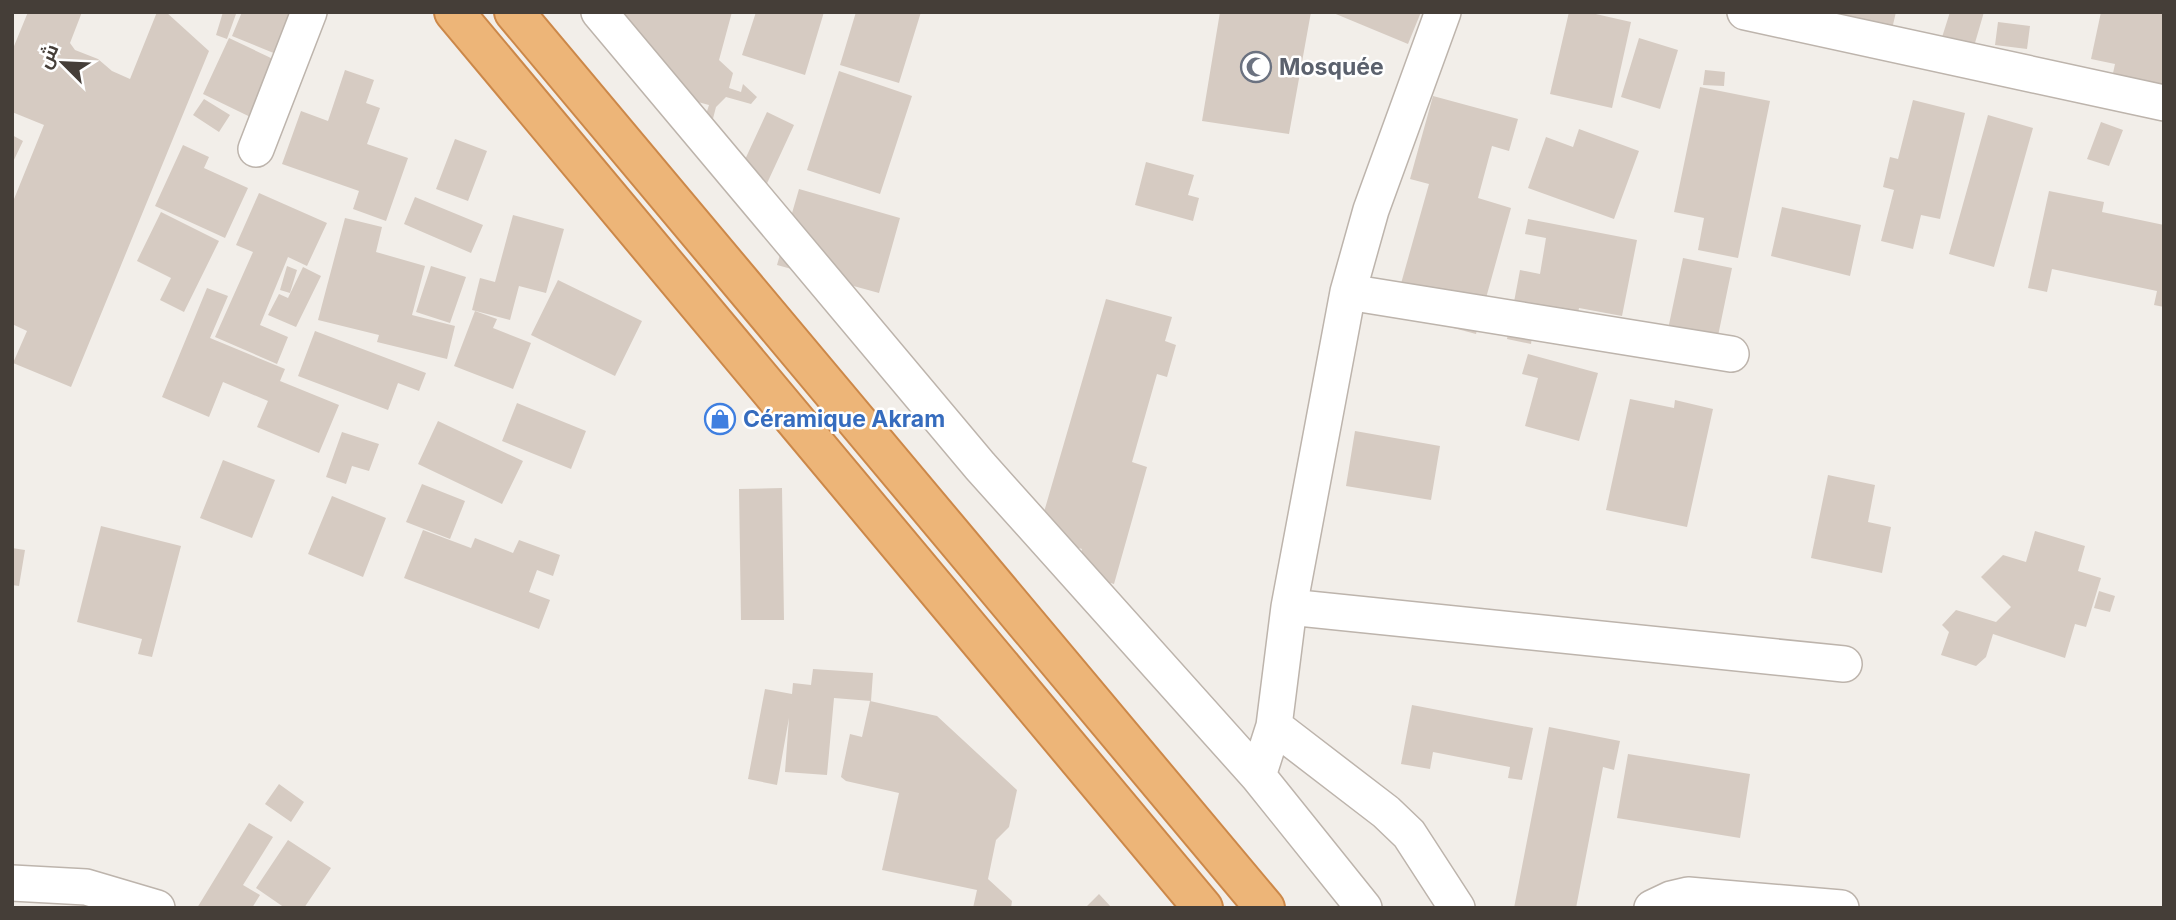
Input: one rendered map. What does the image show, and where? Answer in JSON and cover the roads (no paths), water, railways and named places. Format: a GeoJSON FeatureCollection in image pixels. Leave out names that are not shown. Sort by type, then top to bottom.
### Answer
{"type":"FeatureCollection","features":[{"type":"Feature","properties":{"kind":"highway"},"geometry":{"type":"LineString","coordinates":[[454,12],[1203,908]]}},
{"type":"Feature","properties":{"kind":"highway"},"geometry":{"type":"LineString","coordinates":[[513,12],[1265,908]]}},
{"type":"Feature","properties":{"kind":"street"},"geometry":{"type":"LineString","coordinates":[[256,149],[309,12]]}},
{"type":"Feature","properties":{"kind":"street"},"geometry":{"type":"LineString","coordinates":[[599,12],[980,466],[1258,776],[1364,908]]}},
{"type":"Feature","properties":{"kind":"street"},"geometry":{"type":"LineString","coordinates":[[1258,776],[1274,726],[1289,607],[1348,292],[1371,210],[1443,12]]}},
{"type":"Feature","properties":{"kind":"street"},"geometry":{"type":"LineString","coordinates":[[1745,12],[2164,103]]}},
{"type":"Feature","properties":{"kind":"street"},"geometry":{"type":"LineString","coordinates":[[1348,292],[1731,354]]}},
{"type":"Feature","properties":{"kind":"street"},"geometry":{"type":"LineString","coordinates":[[1289,607],[1844,664]]}},
{"type":"Feature","properties":{"kind":"street"},"geometry":{"type":"LineString","coordinates":[[1274,726],[1387,812],[1409,834],[1457,908]]}},
{"type":"Feature","properties":{"kind":"street"},"geometry":{"type":"LineString","coordinates":[[12,883],[86,887],[157,908]]}},
{"type":"Feature","properties":{"kind":"street"},"geometry":{"type":"LineString","coordinates":[[1652,908],[1688,895],[1841,908]]}},
{"type":"Feature","properties":{"kind":"place","name":"Mosquée"},"geometry":{"type":"Point","coordinates":[1256,67]}},
{"type":"Feature","properties":{"kind":"place","name":"Céramique Akram"},"geometry":{"type":"Point","coordinates":[720,419]}}]}
